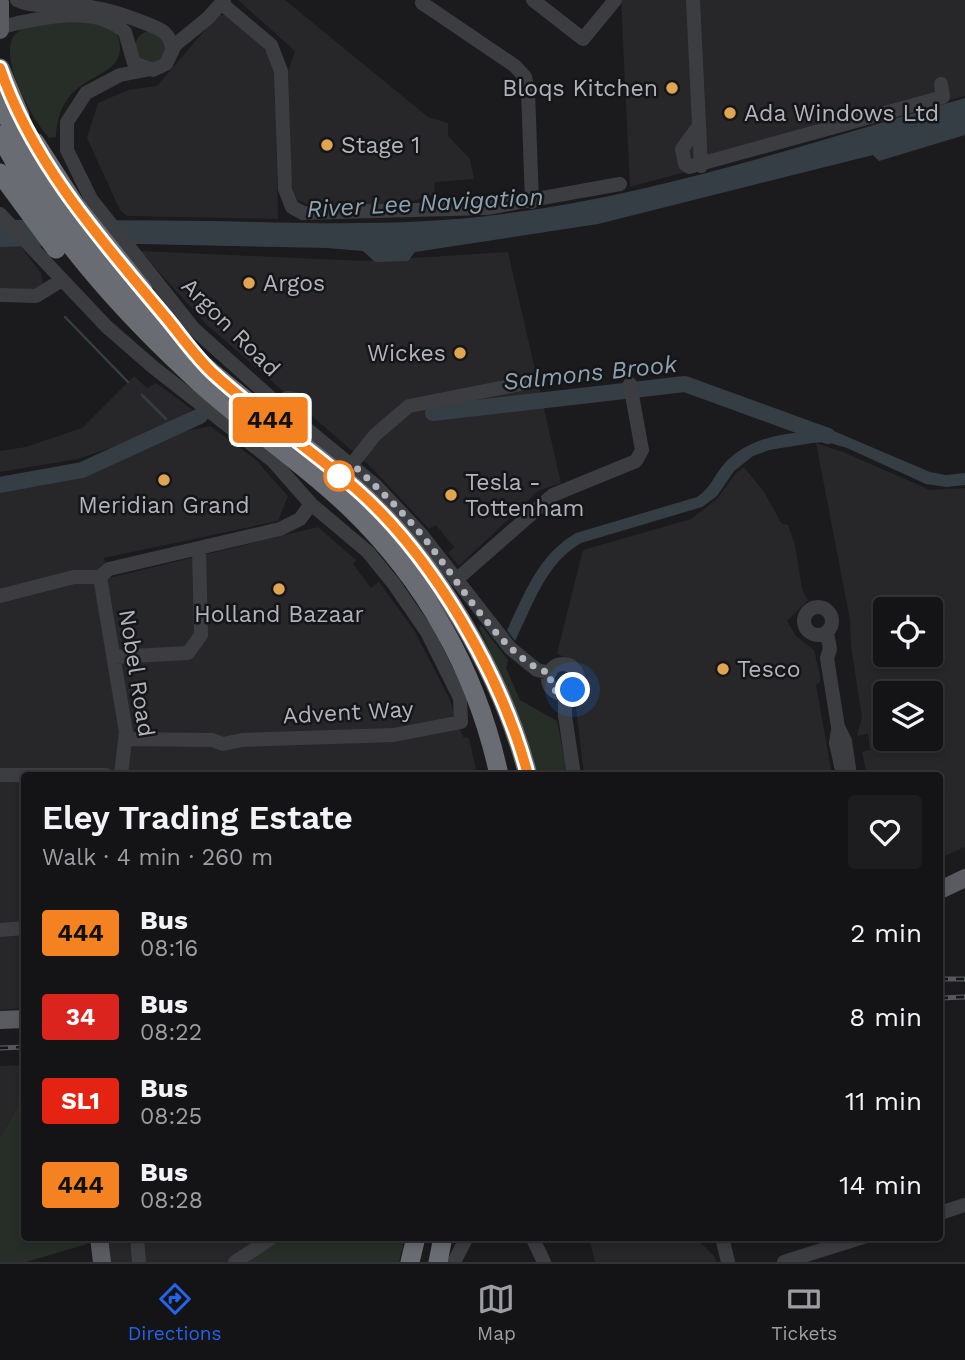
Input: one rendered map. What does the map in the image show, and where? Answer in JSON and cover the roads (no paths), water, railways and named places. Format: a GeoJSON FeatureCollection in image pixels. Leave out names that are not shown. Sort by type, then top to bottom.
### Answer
{"type":"FeatureCollection","features":[{"type":"Feature","properties":{"kind":"highway"},"geometry":{"type":"LineString","coordinates":[[0,68],[40,152],[83,202],[97,279]]}},
{"type":"Feature","properties":{"kind":"highway"},"geometry":{"type":"LineString","coordinates":[[0,103],[97,279]]}},
{"type":"Feature","properties":{"kind":"highway"},"geometry":{"type":"LineString","coordinates":[[0,135],[45,211],[139,338],[207,379],[297,452],[355,488],[417,554],[453,606],[488,674],[511,724],[527,772]]}},
{"type":"Feature","properties":{"kind":"highway"},"geometry":{"type":"LineString","coordinates":[[0,173],[24,207],[97,279],[155,321],[207,379]]}},
{"type":"Feature","properties":{"kind":"highway"},"geometry":{"type":"LineString","coordinates":[[297,452],[372,531],[431,605],[477,696],[498,772]]}},
{"type":"Feature","properties":{"kind":"highway"},"geometry":{"type":"LineString","coordinates":[[488,674],[515,772]]}},
{"type":"Feature","properties":{"kind":"highway"},"geometry":{"type":"LineString","coordinates":[[410,1262],[415,1241]]}},
{"type":"Feature","properties":{"kind":"highway"},"geometry":{"type":"LineString","coordinates":[[422,1262],[426,1241]]}},
{"type":"Feature","properties":{"kind":"highway"},"geometry":{"type":"LineString","coordinates":[[438,1262],[442,1241]]}},
{"type":"Feature","properties":{"kind":"main road"},"geometry":{"type":"LineString","coordinates":[[0,3],[0,28]]}},
{"type":"Feature","properties":{"kind":"main road"},"geometry":{"type":"LineString","coordinates":[[943,889],[965,878]]}},
{"type":"Feature","properties":{"kind":"main road"},"geometry":{"type":"LineString","coordinates":[[0,1020],[21,1019]]}},
{"type":"Feature","properties":{"kind":"main road"},"geometry":{"type":"LineString","coordinates":[[99,1241],[102,1262]]}},
{"type":"Feature","properties":{"kind":"main road"},"geometry":{"type":"LineString","coordinates":[[431,1262],[436,1241]]}},
{"type":"Feature","properties":{"kind":"street"},"geometry":{"type":"LineString","coordinates":[[17,0],[33,5],[107,9],[169,34],[191,31]]}},
{"type":"Feature","properties":{"kind":"street"},"geometry":{"type":"LineString","coordinates":[[533,0],[583,39],[615,0]]}},
{"type":"Feature","properties":{"kind":"street"},"geometry":{"type":"LineString","coordinates":[[693,0],[699,126],[682,149],[682,156],[689,167],[701,166],[943,97],[941,84]]}},
{"type":"Feature","properties":{"kind":"street"},"geometry":{"type":"LineString","coordinates":[[0,28],[45,18],[89,17],[118,26],[129,38],[128,47],[134,63],[145,70],[166,64],[175,45],[222,1],[277,53],[281,71],[285,189],[292,206],[313,214],[487,208],[620,184]]}},
{"type":"Feature","properties":{"kind":"street"},"geometry":{"type":"LineString","coordinates":[[422,3],[515,66],[525,77],[528,91],[532,202]]}},
{"type":"Feature","properties":{"kind":"street"},"geometry":{"type":"LineString","coordinates":[[120,75],[132,36],[144,27],[161,29],[169,36],[172,52]]}},
{"type":"Feature","properties":{"kind":"street","name":"Argon Road"},"geometry":{"type":"LineString","coordinates":[[145,70],[120,75],[86,93],[67,122],[67,150],[83,202],[131,253],[194,329],[291,416],[352,464],[413,524],[516,655],[537,670],[550,673]]}},
{"type":"Feature","properties":{"kind":"street","name":"Advent Way"},"geometry":{"type":"LineString","coordinates":[[0,214],[42,256],[97,279],[91,312],[153,367],[273,461],[311,504],[368,552],[411,606],[460,698],[461,722],[394,735],[242,740],[223,744],[212,740],[127,739]]}},
{"type":"Feature","properties":{"kind":"street"},"geometry":{"type":"LineString","coordinates":[[0,295],[36,296],[97,279]]}},
{"type":"Feature","properties":{"kind":"street"},"geometry":{"type":"LineString","coordinates":[[352,464],[375,435],[409,406],[526,383]]}},
{"type":"Feature","properties":{"kind":"street"},"geometry":{"type":"LineString","coordinates":[[456,580],[554,495],[636,461],[642,450],[631,387]]}},
{"type":"Feature","properties":{"kind":"street"},"geometry":{"type":"LineString","coordinates":[[0,596],[74,577],[100,577],[109,569],[293,524],[311,504]]}},
{"type":"Feature","properties":{"kind":"street"},"geometry":{"type":"LineString","coordinates":[[114,657],[188,653],[195,647],[201,635],[199,549]]}},
{"type":"Feature","properties":{"kind":"street","name":"Nobel Road"},"geometry":{"type":"LineString","coordinates":[[100,577],[127,739],[122,772]]}},
{"type":"Feature","properties":{"kind":"street"},"geometry":{"type":"LineString","coordinates":[[822,634],[821,651],[827,658],[838,730],[836,743],[842,772]]}},
{"type":"Feature","properties":{"kind":"street"},"geometry":{"type":"LineString","coordinates":[[558,665],[574,669],[578,682],[573,690],[565,693],[553,690],[549,682],[550,673],[558,665]]}},
{"type":"Feature","properties":{"kind":"street"},"geometry":{"type":"LineString","coordinates":[[565,693],[565,716],[573,772]]}},
{"type":"Feature","properties":{"kind":"street"},"geometry":{"type":"LineString","coordinates":[[838,730],[845,741],[850,772]]}},
{"type":"Feature","properties":{"kind":"street"},"geometry":{"type":"LineString","coordinates":[[0,775],[21,775]]}},
{"type":"Feature","properties":{"kind":"street"},"geometry":{"type":"LineString","coordinates":[[0,930],[21,928]]}},
{"type":"Feature","properties":{"kind":"street"},"geometry":{"type":"LineString","coordinates":[[943,1212],[965,1205]]}},
{"type":"Feature","properties":{"kind":"street"},"geometry":{"type":"LineString","coordinates":[[137,1241],[139,1262]]}},
{"type":"Feature","properties":{"kind":"street"},"geometry":{"type":"LineString","coordinates":[[235,1262],[267,1241]]}},
{"type":"Feature","properties":{"kind":"street"},"geometry":{"type":"LineString","coordinates":[[454,1262],[465,1241]]}},
{"type":"Feature","properties":{"kind":"street"},"geometry":{"type":"LineString","coordinates":[[534,1241],[544,1262]]}},
{"type":"Feature","properties":{"kind":"street"},"geometry":{"type":"LineString","coordinates":[[724,1241],[728,1262]]}},
{"type":"Feature","properties":{"kind":"street"},"geometry":{"type":"LineString","coordinates":[[784,1262],[850,1241]]}},
{"type":"Feature","properties":{"kind":"waterway"},"geometry":{"type":"LineString","coordinates":[[65,317],[128,382]]}},
{"type":"Feature","properties":{"kind":"waterway","name":"Salmons Brook"},"geometry":{"type":"LineString","coordinates":[[433,413],[685,384],[828,436]]}},
{"type":"Feature","properties":{"kind":"waterway"},"geometry":{"type":"LineString","coordinates":[[142,395],[166,419]]}},
{"type":"Feature","properties":{"kind":"waterway","name":"Salmons Brook"},"geometry":{"type":"LineString","coordinates":[[287,399],[300,401]]}},
{"type":"Feature","properties":{"kind":"waterway","name":"Salmons Brook"},"geometry":{"type":"LineString","coordinates":[[0,485],[82,470],[200,416]]}},
{"type":"Feature","properties":{"kind":"railway"},"geometry":{"type":"LineString","coordinates":[[943,979],[965,979]]}},
{"type":"Feature","properties":{"kind":"railway"},"geometry":{"type":"LineString","coordinates":[[943,998],[965,997]]}},
{"type":"Feature","properties":{"kind":"railway"},"geometry":{"type":"LineString","coordinates":[[0,1048],[21,1047]]}},
{"type":"Feature","properties":{"kind":"place","name":"Bloqs Kitchen"},"geometry":{"type":"Point","coordinates":[672,88]}},
{"type":"Feature","properties":{"kind":"place","name":"Ada Windows Ltd"},"geometry":{"type":"Point","coordinates":[730,113]}},
{"type":"Feature","properties":{"kind":"place","name":"Stage 1"},"geometry":{"type":"Point","coordinates":[327,145]}},
{"type":"Feature","properties":{"kind":"place","name":"Argos"},"geometry":{"type":"Point","coordinates":[249,283]}},
{"type":"Feature","properties":{"kind":"place","name":"Wickes"},"geometry":{"type":"Point","coordinates":[460,353]}},
{"type":"Feature","properties":{"kind":"place","name":"Meridian Grand"},"geometry":{"type":"Point","coordinates":[164,480]}},
{"type":"Feature","properties":{"kind":"place","name":"Tesla - Tottenham"},"geometry":{"type":"Point","coordinates":[451,495]}},
{"type":"Feature","properties":{"kind":"place","name":"Holland Bazaar"},"geometry":{"type":"Point","coordinates":[279,589]}},
{"type":"Feature","properties":{"kind":"place","name":"Tesco"},"geometry":{"type":"Point","coordinates":[723,669]}},
{"type":"Feature","properties":{"kind":"water label","name":"River Lee Navigation"},"geometry":{"type":"Point","coordinates":[425,203]}}]}
